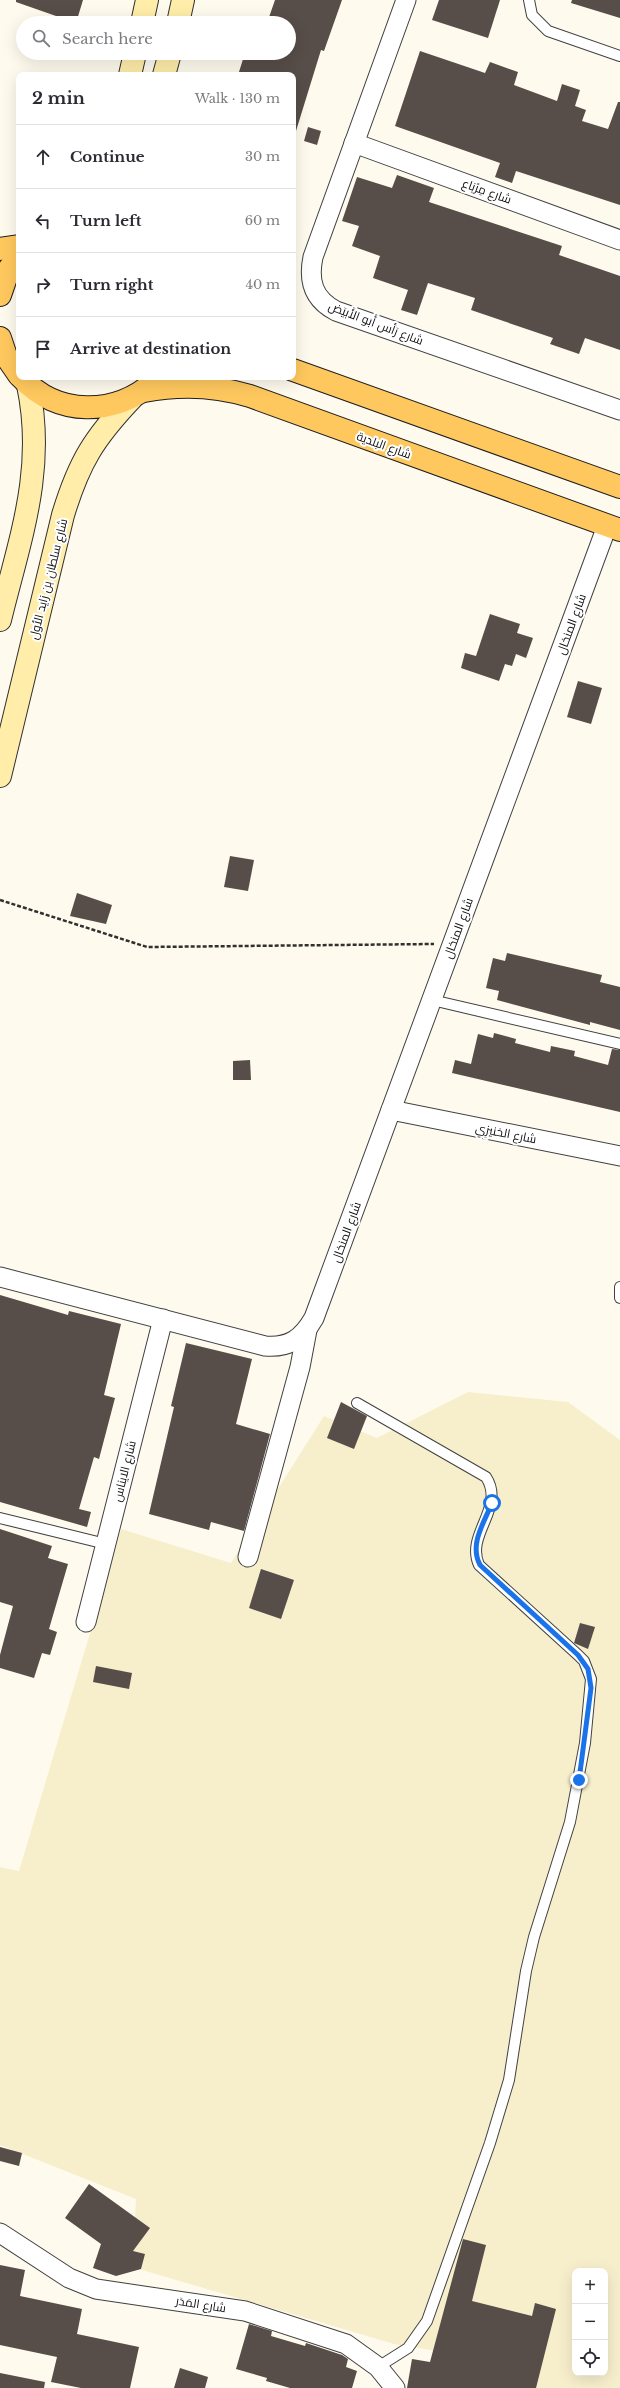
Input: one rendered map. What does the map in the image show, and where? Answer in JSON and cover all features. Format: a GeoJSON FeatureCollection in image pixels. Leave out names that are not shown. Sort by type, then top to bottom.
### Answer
{"type":"FeatureCollection","features":[{"type":"Feature","properties":{"kind":"main road"},"geometry":{"type":"LineString","coordinates":[[144,16],[147,0]]}},
{"type":"Feature","properties":{"kind":"main road"},"geometry":{"type":"LineString","coordinates":[[180,16],[184,0]]}},
{"type":"Feature","properties":{"kind":"main road"},"geometry":{"type":"LineString","coordinates":[[131,72],[133,60]]}},
{"type":"Feature","properties":{"kind":"main road"},"geometry":{"type":"LineString","coordinates":[[165,72],[168,60]]}},
{"type":"Feature","properties":{"kind":"main road"},"geometry":{"type":"LineString","coordinates":[[0,249],[16,246]]}},
{"type":"Feature","properties":{"kind":"main road"},"geometry":{"type":"LineString","coordinates":[[0,295],[9,270],[16,260]]}},
{"type":"Feature","properties":{"kind":"main road"},"geometry":{"type":"LineString","coordinates":[[0,339],[6,356],[16,370]]}},
{"type":"Feature","properties":{"kind":"main road"},"geometry":{"type":"LineString","coordinates":[[296,371],[620,487]]}},
{"type":"Feature","properties":{"kind":"main road"},"geometry":{"type":"LineString","coordinates":[[0,620],[33,482],[35,436],[23,380]]}},
{"type":"Feature","properties":{"kind":"main road","name":"شارع البلدية"},"geometry":{"type":"LineString","coordinates":[[24,380],[48,398],[78,407],[102,407],[145,389],[197,386],[244,394],[614,528]]}},
{"type":"Feature","properties":{"kind":"main road","name":"شارع سلطان بن زايد الأول"},"geometry":{"type":"LineString","coordinates":[[0,776],[63,515],[75,478],[92,444],[145,389]]}},
{"type":"Feature","properties":{"kind":"street","name":"شارع رَأس أَبو الأَبيَض"},"geometry":{"type":"LineString","coordinates":[[406,0],[313,257],[311,277],[319,300],[336,311],[620,410]]}},
{"type":"Feature","properties":{"kind":"street","name":"شارع مِرْبَاع"},"geometry":{"type":"LineString","coordinates":[[354,143],[620,240]]}},
{"type":"Feature","properties":{"kind":"street"},"geometry":{"type":"LineString","coordinates":[[599,479],[620,474]]}},
{"type":"Feature","properties":{"kind":"street","name":"شارع المنخال"},"geometry":{"type":"LineString","coordinates":[[248,1557],[298,1373],[307,1330],[314,1318],[453,943],[614,528]]}},
{"type":"Feature","properties":{"kind":"street","name":"شارع الخنيزِي"},"geometry":{"type":"LineString","coordinates":[[392,1110],[620,1156]]}},
{"type":"Feature","properties":{"kind":"street","name":"شارع المنخال"},"geometry":{"type":"LineString","coordinates":[[0,1277],[265,1346],[279,1348],[290,1344],[307,1330]]}},
{"type":"Feature","properties":{"kind":"street","name":"شارع الايناس"},"geometry":{"type":"LineString","coordinates":[[86,1622],[163,1319]]}},
{"type":"Feature","properties":{"kind":"street","name":"شارع المَدَر"},"geometry":{"type":"LineString","coordinates":[[0,2233],[62,2274],[83,2285],[109,2292],[187,2301],[244,2311],[346,2344],[378,2368],[395,2388]]}},
{"type":"Feature","properties":{"kind":"lane"},"geometry":{"type":"LineString","coordinates":[[529,0],[532,14],[548,31],[620,56]]}},
{"type":"Feature","properties":{"kind":"lane"},"geometry":{"type":"LineString","coordinates":[[432,1000],[620,1044]]}},
{"type":"Feature","properties":{"kind":"lane"},"geometry":{"type":"LineString","coordinates":[[620,1288],[620,1298]]}},
{"type":"Feature","properties":{"kind":"lane"},"geometry":{"type":"LineString","coordinates":[[357,1403],[486,1478],[490,1484],[493,1497],[476,1541],[475,1554],[480,1565],[578,1655],[588,1669],[591,1688],[585,1743],[570,1822],[534,1937],[526,1971],[509,2080],[490,2143],[427,2322],[408,2348],[378,2368]]}},
{"type":"Feature","properties":{"kind":"lane"},"geometry":{"type":"LineString","coordinates":[[0,1518],[106,1544]]}},
{"type":"Feature","properties":{"kind":"path"},"geometry":{"type":"LineString","coordinates":[[0,900],[136,944],[158,948],[453,943]]}},
{"type":"Feature","properties":{"kind":"shaded area"},"geometry":{"type":"Polygon","coordinates":[[[468,1392],[568,1402],[620,1440],[620,2388],[527,2388],[532,2367],[394,2344],[132,2267],[136,2199],[0,2145],[0,1867],[19,1871],[121,1529],[231,1563],[324,1416],[377,1438],[468,1392]]]}},
{"type":"Feature","properties":{"kind":"building"},"geometry":{"type":"Polygon","coordinates":[[[16,0],[83,0],[78,16],[56,16],[16,2],[16,0]]]}},
{"type":"Feature","properties":{"kind":"building"},"geometry":{"type":"Polygon","coordinates":[[[275,0],[342,0],[324,51],[321,50],[296,131],[296,72],[239,72],[243,60],[296,60],[296,16],[269,16],[275,0]]]}},
{"type":"Feature","properties":{"kind":"building"},"geometry":{"type":"Polygon","coordinates":[[[439,0],[500,0],[488,38],[432,20],[439,0]]]}},
{"type":"Feature","properties":{"kind":"building"},"geometry":{"type":"Polygon","coordinates":[[[572,0],[620,0],[620,18],[571,3],[572,0]]]}},
{"type":"Feature","properties":{"kind":"building"},"geometry":{"type":"Polygon","coordinates":[[[420,51],[485,73],[490,62],[518,72],[514,85],[557,101],[562,84],[580,90],[575,106],[586,110],[582,121],[608,129],[618,102],[620,102],[620,205],[516,171],[512,183],[495,177],[500,163],[395,126],[420,51]]]}},
{"type":"Feature","properties":{"kind":"building"},"geometry":{"type":"Polygon","coordinates":[[[308,127],[321,131],[317,145],[304,141],[308,127]]]}},
{"type":"Feature","properties":{"kind":"building"},"geometry":{"type":"Polygon","coordinates":[[[397,175],[434,188],[429,202],[562,246],[559,255],[620,276],[620,350],[585,338],[579,354],[550,344],[553,338],[471,310],[475,298],[428,283],[417,315],[401,310],[408,290],[373,278],[380,256],[352,246],[359,226],[342,221],[357,177],[392,188],[397,175]]]}},
{"type":"Feature","properties":{"kind":"building"},"geometry":{"type":"Polygon","coordinates":[[[490,614],[520,624],[517,633],[533,638],[526,658],[516,654],[512,666],[505,664],[499,681],[461,668],[465,653],[476,656],[490,614]]]}},
{"type":"Feature","properties":{"kind":"building"},"geometry":{"type":"Polygon","coordinates":[[[578,681],[602,688],[591,724],[567,717],[578,681]]]}},
{"type":"Feature","properties":{"kind":"building"},"geometry":{"type":"Polygon","coordinates":[[[230,856],[254,860],[248,891],[224,887],[230,856]]]}},
{"type":"Feature","properties":{"kind":"building"},"geometry":{"type":"Polygon","coordinates":[[[77,893],[112,905],[106,924],[70,916],[77,893]]]}},
{"type":"Feature","properties":{"kind":"building"},"geometry":{"type":"Polygon","coordinates":[[[507,953],[602,975],[600,982],[620,987],[620,1030],[590,1022],[590,1025],[497,1000],[499,991],[486,988],[493,958],[505,961],[507,953]]]}},
{"type":"Feature","properties":{"kind":"building"},"geometry":{"type":"Polygon","coordinates":[[[494,1033],[516,1039],[515,1043],[550,1052],[551,1046],[575,1051],[574,1056],[608,1065],[612,1049],[620,1050],[620,1112],[452,1073],[455,1060],[471,1064],[478,1034],[493,1038],[494,1033]]]}},
{"type":"Feature","properties":{"kind":"building"},"geometry":{"type":"Polygon","coordinates":[[[250,1060],[251,1080],[233,1080],[233,1061],[250,1060]]]}},
{"type":"Feature","properties":{"kind":"building"},"geometry":{"type":"Polygon","coordinates":[[[0,1295],[68,1315],[69,1311],[121,1324],[104,1395],[115,1398],[99,1459],[94,1457],[79,1509],[91,1512],[87,1527],[0,1502],[0,1295]]]}},
{"type":"Feature","properties":{"kind":"building"},"geometry":{"type":"Polygon","coordinates":[[[186,1343],[252,1359],[236,1424],[270,1434],[244,1531],[211,1522],[209,1530],[149,1514],[174,1407],[171,1406],[186,1343]]]}},
{"type":"Feature","properties":{"kind":"building"},"geometry":{"type":"Polygon","coordinates":[[[341,1402],[367,1416],[354,1449],[327,1438],[341,1402]]]}},
{"type":"Feature","properties":{"kind":"building"},"geometry":{"type":"Polygon","coordinates":[[[0,1529],[52,1546],[48,1558],[68,1564],[49,1629],[57,1632],[50,1655],[42,1653],[34,1678],[0,1668],[0,1655],[13,1606],[0,1602],[0,1529]]]}},
{"type":"Feature","properties":{"kind":"building"},"geometry":{"type":"Polygon","coordinates":[[[261,1569],[294,1580],[281,1619],[249,1608],[261,1569]]]}},
{"type":"Feature","properties":{"kind":"building"},"geometry":{"type":"Polygon","coordinates":[[[580,1623],[595,1627],[588,1649],[574,1643],[580,1623]]]}},
{"type":"Feature","properties":{"kind":"building"},"geometry":{"type":"Polygon","coordinates":[[[96,1666],[132,1673],[129,1689],[93,1682],[96,1666]]]}},
{"type":"Feature","properties":{"kind":"building"},"geometry":{"type":"Polygon","coordinates":[[[0,2147],[22,2153],[19,2166],[0,2161],[0,2147]]]}},
{"type":"Feature","properties":{"kind":"building"},"geometry":{"type":"Polygon","coordinates":[[[89,2184],[150,2228],[133,2251],[145,2254],[141,2269],[116,2276],[93,2268],[101,2244],[65,2218],[89,2184]]]}},
{"type":"Feature","properties":{"kind":"building"},"geometry":{"type":"Polygon","coordinates":[[[463,2239],[486,2245],[472,2301],[532,2316],[535,2303],[556,2309],[536,2388],[407,2388],[412,2359],[430,2362],[463,2239]]]}},
{"type":"Feature","properties":{"kind":"building"},"geometry":{"type":"Polygon","coordinates":[[[0,2265],[25,2270],[20,2296],[82,2309],[77,2334],[139,2347],[130,2388],[81,2388],[51,2382],[57,2357],[0,2345],[0,2265]]]}},
{"type":"Feature","properties":{"kind":"building"},"geometry":{"type":"Polygon","coordinates":[[[249,2324],[272,2331],[271,2336],[305,2346],[306,2343],[342,2355],[348,2359],[346,2367],[357,2371],[352,2388],[290,2388],[266,2381],[267,2378],[236,2369],[249,2324]]]}},
{"type":"Feature","properties":{"kind":"building"},"geometry":{"type":"Polygon","coordinates":[[[180,2368],[208,2377],[205,2388],[174,2388],[180,2368]]]}},
{"type":"Feature","properties":{"kind":"building"},"geometry":{"type":"Polygon","coordinates":[[[0,2373],[45,2382],[44,2388],[0,2388],[0,2373]]]}},
{"type":"Feature","properties":{"kind":"route"},"geometry":{"type":"LineString","coordinates":[[492,1503],[476,1541],[475,1554],[480,1565],[578,1655],[588,1669],[591,1688],[579,1780]]}}]}
